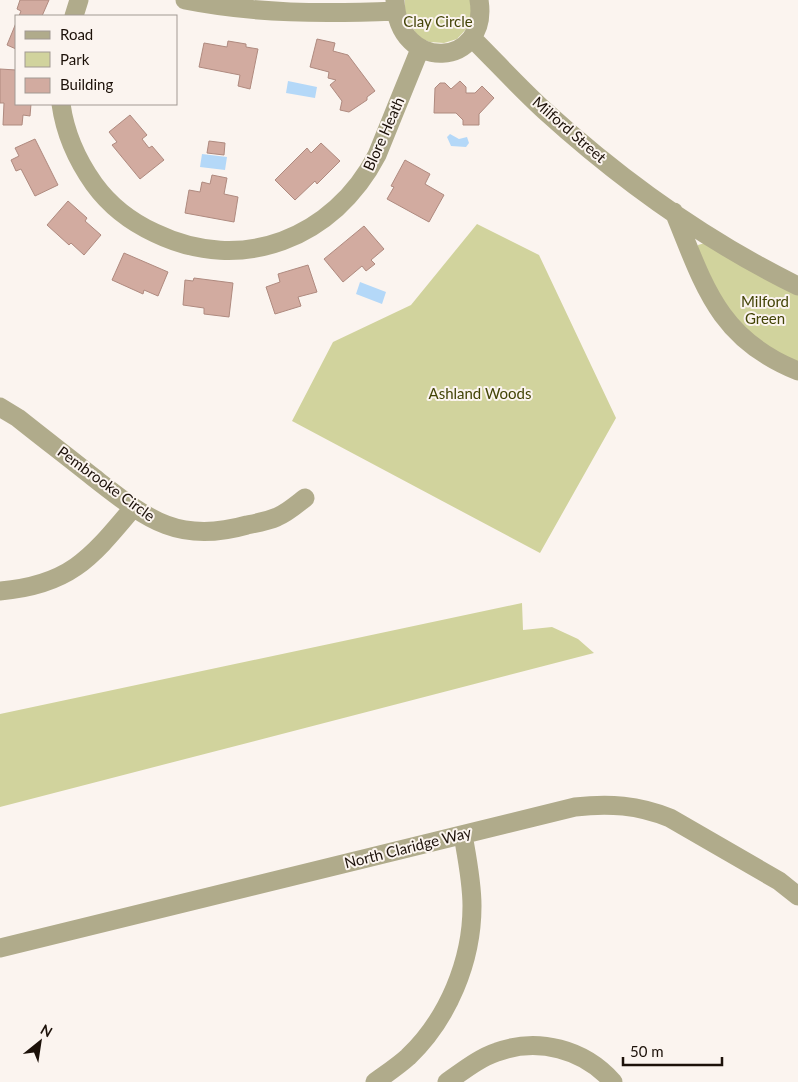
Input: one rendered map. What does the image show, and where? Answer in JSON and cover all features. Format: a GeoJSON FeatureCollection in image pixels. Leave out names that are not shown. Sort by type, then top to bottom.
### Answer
{"type":"FeatureCollection","features":[{"type":"Feature","properties":{"kind":"street"},"geometry":{"type":"LineString","coordinates":[[74,15],[79,0]]}},
{"type":"Feature","properties":{"kind":"street"},"geometry":{"type":"LineString","coordinates":[[185,0],[240,9],[342,14],[396,6],[403,31],[408,39],[428,53],[447,52],[459,48],[473,39],[480,20],[479,0]]}},
{"type":"Feature","properties":{"kind":"street","name":"Milford Street"},"geometry":{"type":"LineString","coordinates":[[473,39],[535,102],[574,137],[629,181],[735,252],[798,286]]}},
{"type":"Feature","properties":{"kind":"street","name":"Blore Heath"},"geometry":{"type":"LineString","coordinates":[[61,105],[70,138],[88,175],[101,194],[129,218],[164,237],[192,247],[215,250],[249,249],[280,242],[309,229],[332,212],[353,192],[370,169],[377,155],[420,49]]}},
{"type":"Feature","properties":{"kind":"street"},"geometry":{"type":"LineString","coordinates":[[674,212],[706,290],[724,318],[742,338],[762,354],[798,371]]}},
{"type":"Feature","properties":{"kind":"street","name":"Pembrooke Circle"},"geometry":{"type":"LineString","coordinates":[[0,407],[18,418],[133,508],[163,525],[194,532],[213,533],[230,530],[276,517],[305,498]]}},
{"type":"Feature","properties":{"kind":"street"},"geometry":{"type":"LineString","coordinates":[[0,591],[39,585],[68,572],[103,545],[133,508]]}},
{"type":"Feature","properties":{"kind":"street","name":"North Claridge Way"},"geometry":{"type":"LineString","coordinates":[[0,948],[575,807],[609,804],[632,806],[670,818],[779,881],[798,896]]}},
{"type":"Feature","properties":{"kind":"street"},"geometry":{"type":"LineString","coordinates":[[375,1082],[407,1058],[429,1033],[445,1008],[460,976],[468,944],[472,908],[468,859],[463,835]]}},
{"type":"Feature","properties":{"kind":"street"},"geometry":{"type":"LineString","coordinates":[[448,1082],[475,1062],[496,1052],[518,1046],[532,1046],[558,1048],[579,1056],[603,1071],[613,1082]]}},
{"type":"Feature","properties":{"kind":"green space","name":"Clay Circle"},"geometry":{"type":"Polygon","coordinates":[[[405,0],[470,0],[472,15],[468,27],[457,39],[444,43],[430,42],[419,38],[405,16],[405,0]]]}},
{"type":"Feature","properties":{"kind":"green space","name":"Ashland Woods"},"geometry":{"type":"Polygon","coordinates":[[[477,224],[539,255],[616,418],[540,553],[292,421],[333,342],[411,305],[477,224]]]}},
{"type":"Feature","properties":{"kind":"green space","name":"Milford Green"},"geometry":{"type":"Polygon","coordinates":[[[705,243],[798,294],[798,364],[765,348],[719,301],[696,252],[698,245],[705,243]]]}},
{"type":"Feature","properties":{"kind":"green space"},"geometry":{"type":"Polygon","coordinates":[[[522,603],[523,630],[552,627],[578,639],[594,653],[0,807],[0,714],[522,603]]]}},
{"type":"Feature","properties":{"kind":"water"},"geometry":{"type":"Polygon","coordinates":[[[288,81],[317,87],[315,98],[286,93],[288,81]]]}},
{"type":"Feature","properties":{"kind":"water"},"geometry":{"type":"Polygon","coordinates":[[[450,134],[459,139],[467,137],[469,143],[466,147],[451,146],[447,137],[450,134]]]}},
{"type":"Feature","properties":{"kind":"water"},"geometry":{"type":"Polygon","coordinates":[[[202,154],[227,157],[225,170],[200,167],[202,154]]]}},
{"type":"Feature","properties":{"kind":"water"},"geometry":{"type":"Polygon","coordinates":[[[360,282],[386,292],[382,304],[356,294],[360,282]]]}},
{"type":"Feature","properties":{"kind":"building"},"geometry":{"type":"Polygon","coordinates":[[[20,0],[49,0],[42,15],[19,15],[21,11],[17,9],[20,0]]]}},
{"type":"Feature","properties":{"kind":"building"},"geometry":{"type":"Polygon","coordinates":[[[15,25],[15,49],[7,45],[15,25]]]}},
{"type":"Feature","properties":{"kind":"building"},"geometry":{"type":"Polygon","coordinates":[[[317,39],[335,43],[333,51],[348,55],[375,91],[367,97],[367,100],[349,112],[340,110],[342,101],[330,85],[336,80],[328,78],[329,72],[310,67],[317,39]]]}},
{"type":"Feature","properties":{"kind":"building"},"geometry":{"type":"Polygon","coordinates":[[[228,41],[246,44],[246,47],[258,49],[250,89],[238,86],[240,75],[199,67],[204,43],[227,47],[228,41]]]}},
{"type":"Feature","properties":{"kind":"building"},"geometry":{"type":"Polygon","coordinates":[[[0,69],[15,70],[15,105],[31,105],[30,116],[23,115],[22,125],[3,125],[4,103],[0,103],[0,69]]]}},
{"type":"Feature","properties":{"kind":"building"},"geometry":{"type":"Polygon","coordinates":[[[460,81],[466,87],[466,93],[475,93],[482,86],[494,98],[479,114],[479,125],[463,125],[463,120],[456,113],[434,113],[435,88],[440,83],[445,83],[451,89],[460,81]]]}},
{"type":"Feature","properties":{"kind":"building"},"geometry":{"type":"Polygon","coordinates":[[[130,115],[147,135],[142,139],[149,148],[152,146],[164,160],[140,179],[112,145],[117,142],[109,132],[130,115]]]}},
{"type":"Feature","properties":{"kind":"building"},"geometry":{"type":"Polygon","coordinates":[[[35,139],[58,185],[35,196],[21,169],[16,171],[11,160],[19,156],[15,148],[35,139]]]}},
{"type":"Feature","properties":{"kind":"building"},"geometry":{"type":"Polygon","coordinates":[[[209,141],[225,143],[224,155],[207,153],[209,141]]]}},
{"type":"Feature","properties":{"kind":"building"},"geometry":{"type":"Polygon","coordinates":[[[321,143],[340,161],[317,184],[315,181],[295,200],[275,180],[307,148],[311,153],[321,143]]]}},
{"type":"Feature","properties":{"kind":"building"},"geometry":{"type":"Polygon","coordinates":[[[405,160],[430,174],[425,184],[444,195],[429,222],[387,199],[394,187],[391,186],[405,160]]]}},
{"type":"Feature","properties":{"kind":"building"},"geometry":{"type":"Polygon","coordinates":[[[212,175],[227,178],[224,194],[238,197],[234,222],[185,213],[189,190],[200,192],[202,182],[210,184],[212,175]]]}},
{"type":"Feature","properties":{"kind":"building"},"geometry":{"type":"Polygon","coordinates":[[[68,201],[87,218],[85,221],[101,235],[84,255],[71,243],[69,245],[47,225],[68,201]]]}},
{"type":"Feature","properties":{"kind":"building"},"geometry":{"type":"Polygon","coordinates":[[[364,226],[384,249],[371,260],[375,264],[366,271],[362,266],[343,282],[324,259],[364,226]]]}},
{"type":"Feature","properties":{"kind":"building"},"geometry":{"type":"Polygon","coordinates":[[[124,253],[168,272],[158,296],[144,290],[143,294],[112,280],[124,253]]]}},
{"type":"Feature","properties":{"kind":"building"},"geometry":{"type":"Polygon","coordinates":[[[308,265],[317,292],[298,297],[301,306],[275,314],[266,287],[280,282],[278,274],[308,265]]]}},
{"type":"Feature","properties":{"kind":"building"},"geometry":{"type":"Polygon","coordinates":[[[194,278],[233,283],[229,317],[204,314],[204,308],[183,305],[185,280],[193,281],[194,278]]]}}]}
